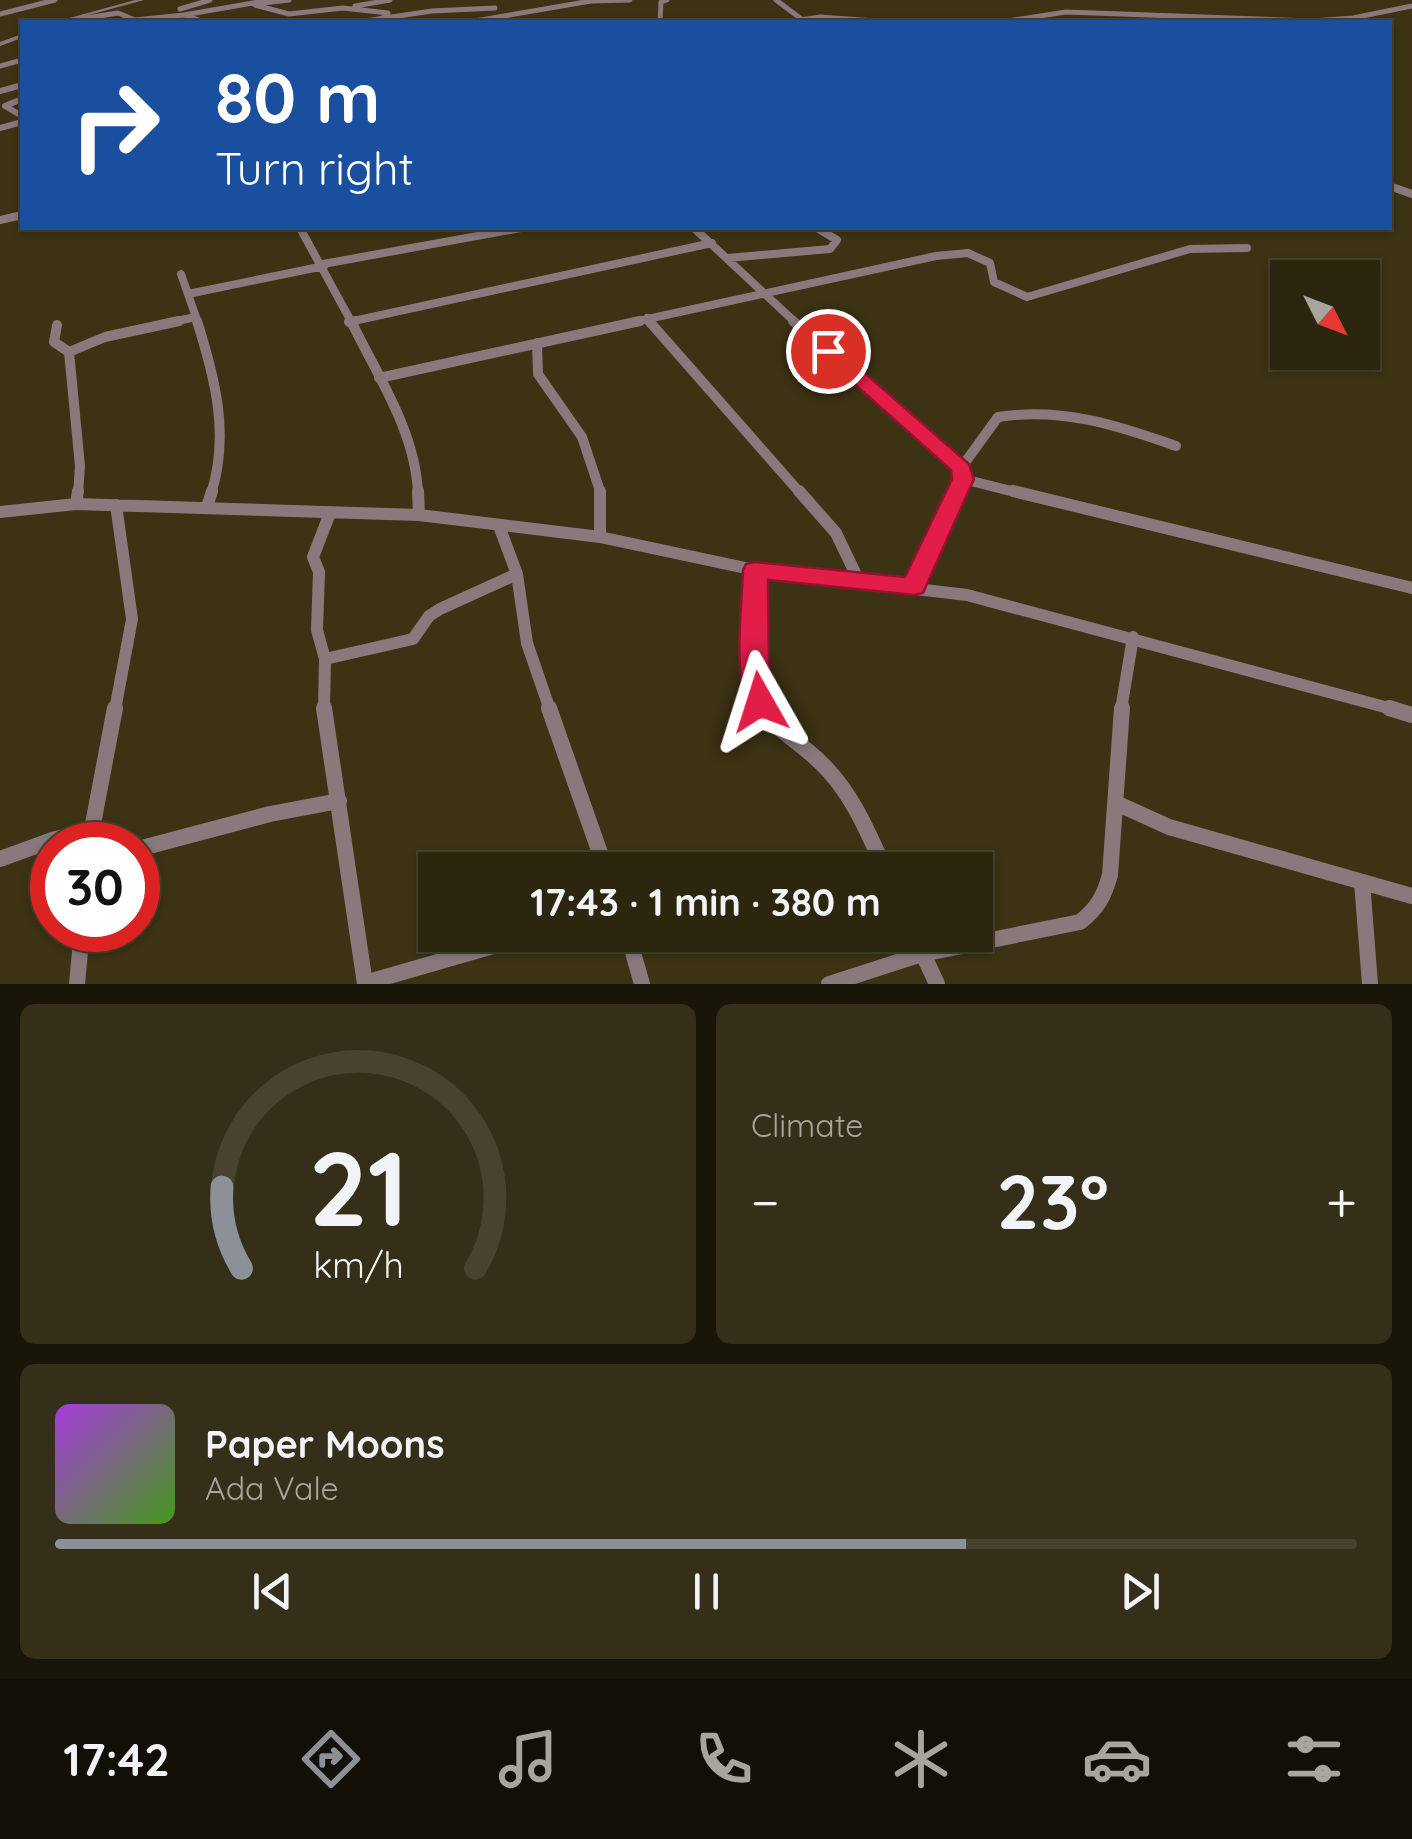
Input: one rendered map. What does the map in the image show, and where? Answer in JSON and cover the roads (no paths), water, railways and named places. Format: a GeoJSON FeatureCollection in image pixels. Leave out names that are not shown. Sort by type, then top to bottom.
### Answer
{"type":"FeatureCollection","features":[{"type":"Feature","properties":{"kind":"street"},"geometry":{"type":"LineString","coordinates":[[0,14],[55,0]]}},
{"type":"Feature","properties":{"kind":"street"},"geometry":{"type":"LineString","coordinates":[[67,20],[141,0]]}},
{"type":"Feature","properties":{"kind":"street"},"geometry":{"type":"LineString","coordinates":[[138,20],[210,0]]}},
{"type":"Feature","properties":{"kind":"street"},"geometry":{"type":"LineString","coordinates":[[142,20],[289,0]]}},
{"type":"Feature","properties":{"kind":"street"},"geometry":{"type":"LineString","coordinates":[[290,14],[390,0]]}},
{"type":"Feature","properties":{"kind":"street"},"geometry":{"type":"LineString","coordinates":[[482,20],[592,1],[630,0]]}},
{"type":"Feature","properties":{"kind":"street"},"geometry":{"type":"LineString","coordinates":[[651,0],[666,0]]}},
{"type":"Feature","properties":{"kind":"street"},"geometry":{"type":"LineString","coordinates":[[776,0],[800,18]]}},
{"type":"Feature","properties":{"kind":"street"},"geometry":{"type":"LineString","coordinates":[[251,5],[304,20]]}},
{"type":"Feature","properties":{"kind":"street"},"geometry":{"type":"LineString","coordinates":[[1007,20],[1029,14],[1066,12],[1326,20],[1412,6]]}},
{"type":"Feature","properties":{"kind":"street"},"geometry":{"type":"LineString","coordinates":[[346,8],[388,14],[384,16]]}},
{"type":"Feature","properties":{"kind":"street"},"geometry":{"type":"LineString","coordinates":[[367,20],[494,8]]}},
{"type":"Feature","properties":{"kind":"street"},"geometry":{"type":"LineString","coordinates":[[73,20],[118,13],[132,20]]}},
{"type":"Feature","properties":{"kind":"street"},"geometry":{"type":"LineString","coordinates":[[184,15],[199,20]]}},
{"type":"Feature","properties":{"kind":"street"},"geometry":{"type":"LineString","coordinates":[[384,16],[398,20]]}},
{"type":"Feature","properties":{"kind":"street"},"geometry":{"type":"LineString","coordinates":[[288,20],[298,18]]}},
{"type":"Feature","properties":{"kind":"street"},"geometry":{"type":"LineString","coordinates":[[794,20],[864,20]]}},
{"type":"Feature","properties":{"kind":"street"},"geometry":{"type":"LineString","coordinates":[[20,100],[5,106],[20,117]]}},
{"type":"Feature","properties":{"kind":"street"},"geometry":{"type":"LineString","coordinates":[[301,230],[324,266],[406,432],[417,467],[419,515]]}},
{"type":"Feature","properties":{"kind":"street"},"geometry":{"type":"LineString","coordinates":[[188,294],[510,230]]}},
{"type":"Feature","properties":{"kind":"street"},"geometry":{"type":"LineString","coordinates":[[696,230],[962,474],[1412,588]]}},
{"type":"Feature","properties":{"kind":"street"},"geometry":{"type":"LineString","coordinates":[[727,258],[756,250],[802,253],[830,249],[837,240],[820,230]]}},
{"type":"Feature","properties":{"kind":"street"},"geometry":{"type":"LineString","coordinates":[[349,322],[712,243]]}},
{"type":"Feature","properties":{"kind":"street"},"geometry":{"type":"LineString","coordinates":[[379,378],[936,256],[968,253],[990,264],[994,282],[1027,297],[1170,251],[1227,245],[1247,248]]}},
{"type":"Feature","properties":{"kind":"street"},"geometry":{"type":"LineString","coordinates":[[180,274],[196,317],[217,406],[220,460],[208,506]]}},
{"type":"Feature","properties":{"kind":"street"},"geometry":{"type":"LineString","coordinates":[[57,324],[54,342],[70,352],[105,338],[196,317]]}},
{"type":"Feature","properties":{"kind":"street"},"geometry":{"type":"LineString","coordinates":[[648,318],[836,534],[859,580]]}},
{"type":"Feature","properties":{"kind":"street"},"geometry":{"type":"LineString","coordinates":[[537,343],[538,374],[582,437],[602,497],[600,538]]}},
{"type":"Feature","properties":{"kind":"street"},"geometry":{"type":"LineString","coordinates":[[70,352],[68,367],[82,473],[76,504]]}},
{"type":"Feature","properties":{"kind":"street"},"geometry":{"type":"LineString","coordinates":[[914,587],[962,474],[998,417],[1016,413],[1072,415],[1176,446]]}},
{"type":"Feature","properties":{"kind":"street"},"geometry":{"type":"LineString","coordinates":[[0,512],[76,504],[419,515],[600,538],[755,570],[968,595],[1412,715]]}},
{"type":"Feature","properties":{"kind":"street"},"geometry":{"type":"LineString","coordinates":[[93,822],[122,691],[132,619],[116,505]]}},
{"type":"Feature","properties":{"kind":"street"},"geometry":{"type":"LineString","coordinates":[[330,513],[313,557],[320,572],[318,630],[326,659],[324,722],[365,984],[474,952]]}},
{"type":"Feature","properties":{"kind":"street"},"geometry":{"type":"LineString","coordinates":[[498,526],[517,574],[526,642],[600,852]]}},
{"type":"Feature","properties":{"kind":"street"},"geometry":{"type":"LineString","coordinates":[[755,570],[755,667],[760,702],[772,722],[824,765],[877,852]]}},
{"type":"Feature","properties":{"kind":"street"},"geometry":{"type":"LineString","coordinates":[[326,659],[412,639],[429,616],[440,609],[517,574]]}},
{"type":"Feature","properties":{"kind":"street"},"geometry":{"type":"LineString","coordinates":[[829,984],[922,954],[1080,922],[1095,910],[1105,893],[1116,803],[1118,728],[1133,638]]}},
{"type":"Feature","properties":{"kind":"street"},"geometry":{"type":"LineString","coordinates":[[160,844],[339,801]]}},
{"type":"Feature","properties":{"kind":"street"},"geometry":{"type":"LineString","coordinates":[[1116,803],[1169,826],[1412,896]]}},
{"type":"Feature","properties":{"kind":"street"},"geometry":{"type":"LineString","coordinates":[[0,859],[30,848]]}},
{"type":"Feature","properties":{"kind":"street"},"geometry":{"type":"LineString","coordinates":[[1362,882],[1370,984]]}},
{"type":"Feature","properties":{"kind":"street"},"geometry":{"type":"LineString","coordinates":[[77,984],[80,952]]}},
{"type":"Feature","properties":{"kind":"street"},"geometry":{"type":"LineString","coordinates":[[633,952],[642,984]]}},
{"type":"Feature","properties":{"kind":"street"},"geometry":{"type":"LineString","coordinates":[[922,954],[937,984]]}}]}
